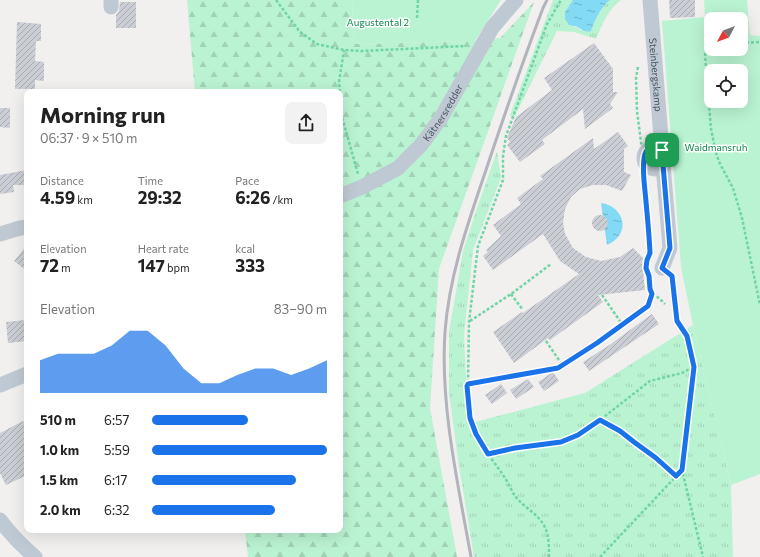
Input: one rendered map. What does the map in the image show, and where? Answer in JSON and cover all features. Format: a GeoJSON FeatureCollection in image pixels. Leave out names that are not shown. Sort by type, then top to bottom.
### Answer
{"type":"FeatureCollection","features":[{"type":"Feature","properties":{"kind":"street","name":"Kätnersredder"},"geometry":{"type":"LineString","coordinates":[[343,195],[362,187],[398,168],[421,145],[441,118],[492,28],[516,0]]}},
{"type":"Feature","properties":{"kind":"street","name":"Steinbergskamp"},"geometry":{"type":"LineString","coordinates":[[650,0],[662,150],[666,157],[663,165],[670,248],[662,268]]}},
{"type":"Feature","properties":{"kind":"street"},"geometry":{"type":"LineString","coordinates":[[662,150],[654,147],[650,148],[646,151],[644,159],[645,163],[652,168],[660,168],[663,165]]}},
{"type":"Feature","properties":{"kind":"street"},"geometry":{"type":"LineString","coordinates":[[0,234],[24,228]]}},
{"type":"Feature","properties":{"kind":"street"},"geometry":{"type":"LineString","coordinates":[[0,385],[24,375]]}},
{"type":"Feature","properties":{"kind":"street"},"geometry":{"type":"LineString","coordinates":[[0,520],[6,529],[22,546],[35,557]]}},
{"type":"Feature","properties":{"kind":"lane"},"geometry":{"type":"LineString","coordinates":[[662,268],[672,276],[677,321]]}},
{"type":"Feature","properties":{"kind":"path"},"geometry":{"type":"LineString","coordinates":[[276,0],[300,32],[316,44],[344,50],[362,51],[482,46]]}},
{"type":"Feature","properties":{"kind":"path"},"geometry":{"type":"LineString","coordinates":[[417,18],[418,0]]}},
{"type":"Feature","properties":{"kind":"path"},"geometry":{"type":"LineString","coordinates":[[549,557],[547,533],[544,524],[538,517],[520,503],[476,434],[470,418],[467,386],[469,322],[478,246],[503,180],[503,156],[506,136],[547,24],[561,0]]}},
{"type":"Feature","properties":{"kind":"path"},"geometry":{"type":"LineString","coordinates":[[748,43],[760,42]]}},
{"type":"Feature","properties":{"kind":"path"},"geometry":{"type":"LineString","coordinates":[[340,89],[339,82],[344,50]]}},
{"type":"Feature","properties":{"kind":"path"},"geometry":{"type":"LineString","coordinates":[[705,56],[711,129],[716,152],[720,164],[732,188],[742,218],[760,305]]}},
{"type":"Feature","properties":{"kind":"path"},"geometry":{"type":"LineString","coordinates":[[638,67],[636,78],[637,111],[644,159],[650,253],[646,268],[652,294],[660,299],[668,308],[687,336],[694,367],[682,470],[703,557]]}},
{"type":"Feature","properties":{"kind":"path"},"geometry":{"type":"LineString","coordinates":[[343,120],[362,187]]}},
{"type":"Feature","properties":{"kind":"path"},"geometry":{"type":"LineString","coordinates":[[469,322],[512,294],[551,264]]}},
{"type":"Feature","properties":{"kind":"path"},"geometry":{"type":"LineString","coordinates":[[512,294],[523,310]]}},
{"type":"Feature","properties":{"kind":"path"},"geometry":{"type":"LineString","coordinates":[[468,384],[563,366],[648,306],[652,294]]}},
{"type":"Feature","properties":{"kind":"path"},"geometry":{"type":"LineString","coordinates":[[602,295],[622,324]]}},
{"type":"Feature","properties":{"kind":"path"},"geometry":{"type":"LineString","coordinates":[[546,341],[563,366]]}},
{"type":"Feature","properties":{"kind":"path"},"geometry":{"type":"LineString","coordinates":[[488,454],[515,448],[561,442],[578,435],[600,420],[650,381],[682,373],[694,367]]}},
{"type":"Feature","properties":{"kind":"path"},"geometry":{"type":"LineString","coordinates":[[600,420],[620,431],[656,458],[676,476]]}},
{"type":"Feature","properties":{"kind":"path"},"geometry":{"type":"LineString","coordinates":[[600,557],[682,470]]}},
{"type":"Feature","properties":{"kind":"green space"},"geometry":{"type":"Polygon","coordinates":[[[187,0],[352,0],[354,44],[475,41],[500,38],[534,2],[439,269],[430,408],[457,557],[248,557],[245,533],[343,533],[343,89],[195,89],[187,0]]]}},
{"type":"Feature","properties":{"kind":"green space","name":"Augustental 2"},"geometry":{"type":"Polygon","coordinates":[[[352,0],[501,0],[475,41],[354,44],[352,0]]]}},
{"type":"Feature","properties":{"kind":"green space"},"geometry":{"type":"Polygon","coordinates":[[[553,0],[573,0],[565,12],[569,25],[577,27],[580,30],[591,31],[598,14],[606,3],[610,0],[621,0],[609,13],[596,39],[574,32],[557,31],[513,120],[510,115],[553,0]]]}},
{"type":"Feature","properties":{"kind":"green space","name":"Waidmansruh"},"geometry":{"type":"Polygon","coordinates":[[[704,0],[747,0],[750,35],[760,36],[760,474],[731,485],[693,325],[681,267],[662,21],[704,17],[704,56],[748,56],[748,12],[705,12],[704,0]]]}},
{"type":"Feature","properties":{"kind":"green space"},"geometry":{"type":"Polygon","coordinates":[[[497,151],[501,178],[473,250],[464,335],[468,424],[585,393],[693,325],[731,485],[733,557],[474,557],[449,393],[449,332],[463,251],[497,151]]]}},
{"type":"Feature","properties":{"kind":"water"},"geometry":{"type":"Polygon","coordinates":[[[573,0],[610,0],[606,3],[596,18],[591,31],[587,31],[576,26],[569,25],[565,19],[565,12],[573,0]]]}},
{"type":"Feature","properties":{"kind":"water"},"geometry":{"type":"Polygon","coordinates":[[[601,203],[608,205],[618,212],[623,223],[620,235],[607,245],[601,203]]]}},
{"type":"Feature","properties":{"kind":"building"},"geometry":{"type":"Polygon","coordinates":[[[669,0],[695,0],[695,17],[670,18],[669,0]]]}},
{"type":"Feature","properties":{"kind":"building"},"geometry":{"type":"Polygon","coordinates":[[[120,2],[136,2],[136,28],[116,28],[116,15],[119,11],[120,2]]]}},
{"type":"Feature","properties":{"kind":"building"},"geometry":{"type":"Polygon","coordinates":[[[17,22],[41,24],[41,41],[36,41],[35,61],[44,62],[44,81],[35,80],[35,89],[15,89],[17,22]]]}},
{"type":"Feature","properties":{"kind":"building"},"geometry":{"type":"Polygon","coordinates":[[[594,43],[613,69],[613,92],[618,92],[610,104],[613,108],[585,129],[583,109],[542,140],[545,144],[520,162],[507,145],[510,142],[507,138],[516,117],[552,90],[544,78],[594,43]]]}},
{"type":"Feature","properties":{"kind":"building"},"geometry":{"type":"Polygon","coordinates":[[[0,108],[10,108],[10,128],[0,127],[0,108]]]}},
{"type":"Feature","properties":{"kind":"building"},"geometry":{"type":"Polygon","coordinates":[[[618,132],[628,146],[624,149],[624,172],[631,175],[622,191],[606,185],[593,185],[580,189],[571,197],[565,209],[563,223],[565,234],[573,248],[586,257],[601,261],[620,257],[633,248],[644,259],[642,261],[645,290],[598,295],[603,302],[550,340],[548,338],[514,363],[493,332],[579,274],[560,261],[543,234],[493,270],[483,256],[488,252],[486,250],[501,236],[493,225],[521,204],[517,198],[543,179],[540,176],[593,138],[594,149],[618,132]]]}},
{"type":"Feature","properties":{"kind":"building"},"geometry":{"type":"Polygon","coordinates":[[[24,171],[24,185],[13,185],[14,192],[0,194],[0,175],[24,171]]]}},
{"type":"Feature","properties":{"kind":"building"},"geometry":{"type":"Polygon","coordinates":[[[597,215],[603,215],[608,220],[606,229],[603,231],[597,231],[592,226],[592,220],[597,215]]]}},
{"type":"Feature","properties":{"kind":"building"},"geometry":{"type":"Polygon","coordinates":[[[24,249],[24,269],[14,261],[24,249]]]}},
{"type":"Feature","properties":{"kind":"building"},"geometry":{"type":"Polygon","coordinates":[[[652,314],[659,324],[589,371],[583,362],[652,314]]]}},
{"type":"Feature","properties":{"kind":"building"},"geometry":{"type":"Polygon","coordinates":[[[24,320],[24,341],[8,343],[6,322],[24,320]]]}},
{"type":"Feature","properties":{"kind":"building"},"geometry":{"type":"Polygon","coordinates":[[[553,372],[559,381],[544,391],[538,382],[553,372]]]}},
{"type":"Feature","properties":{"kind":"building"},"geometry":{"type":"Polygon","coordinates":[[[528,379],[534,387],[516,399],[510,390],[528,379]]]}},
{"type":"Feature","properties":{"kind":"building"},"geometry":{"type":"Polygon","coordinates":[[[501,384],[507,393],[492,404],[485,395],[501,384]]]}},
{"type":"Feature","properties":{"kind":"building"},"geometry":{"type":"Polygon","coordinates":[[[23,421],[24,423],[24,476],[6,485],[0,473],[0,433],[23,421]]]}},
{"type":"Feature","properties":{"kind":"railway"},"geometry":{"type":"LineString","coordinates":[[471,557],[451,444],[445,388],[444,360],[447,311],[460,250],[521,68],[547,0]]}},
{"type":"Feature","properties":{"kind":"route"},"geometry":{"type":"LineString","coordinates":[[654,147],[662,150],[666,157],[663,165],[670,248],[662,268],[672,276],[677,321],[687,336],[694,367],[682,470],[676,476],[656,458],[620,431],[600,420],[578,435],[561,442],[515,448],[488,454],[476,434],[470,418],[468,384],[563,366],[648,306],[652,294],[646,268],[650,253],[644,176],[644,155],[650,148],[654,147]]}}]}
